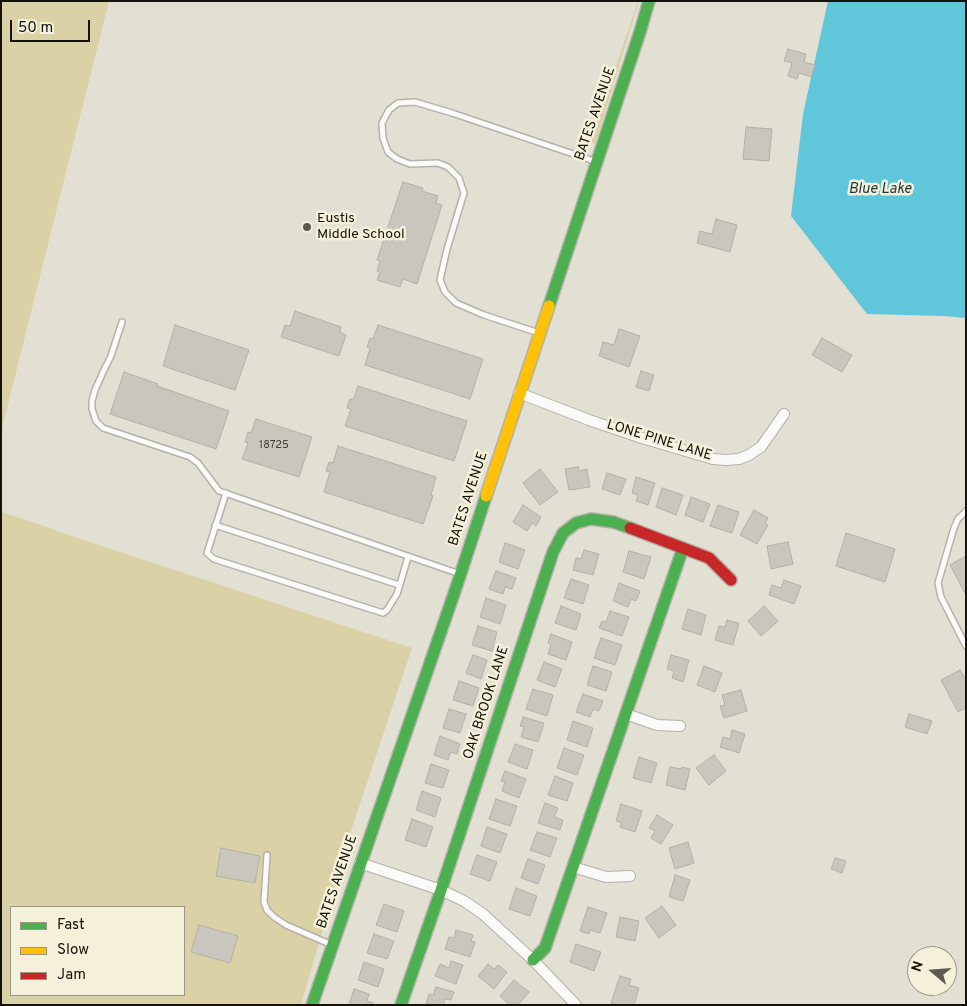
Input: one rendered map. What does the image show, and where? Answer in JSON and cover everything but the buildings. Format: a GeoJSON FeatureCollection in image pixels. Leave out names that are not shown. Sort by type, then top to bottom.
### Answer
{"type":"FeatureCollection","features":[{"type":"Feature","properties":{"kind":"street","name":"BATES AVENUE"},"geometry":{"type":"LineString","coordinates":[[312,1005],[460,575],[649,1]]}},
{"type":"Feature","properties":{"kind":"street","name":"LONE PINE LANE"},"geometry":{"type":"LineString","coordinates":[[519,393],[589,420],[713,459],[740,459],[749,455],[761,446],[784,414]]}},
{"type":"Feature","properties":{"kind":"street","name":"OAK BROOK LANE"},"geometry":{"type":"LineString","coordinates":[[401,1005],[553,552],[563,533],[576,524],[591,519],[613,522],[708,558],[731,580]]}},
{"type":"Feature","properties":{"kind":"street"},"geometry":{"type":"LineString","coordinates":[[533,960],[545,948],[683,548]]}},
{"type":"Feature","properties":{"kind":"street"},"geometry":{"type":"LineString","coordinates":[[626,714],[657,725],[680,726]]}},
{"type":"Feature","properties":{"kind":"street"},"geometry":{"type":"LineString","coordinates":[[360,864],[441,890],[464,901],[483,914],[533,960],[576,1005]]}},
{"type":"Feature","properties":{"kind":"street"},"geometry":{"type":"LineString","coordinates":[[573,867],[606,877],[630,876]]}},
{"type":"Feature","properties":{"kind":"lane"},"geometry":{"type":"LineString","coordinates":[[539,333],[484,315],[456,303],[445,292],[440,280],[464,192],[458,178],[448,167],[438,163],[410,164],[396,159],[388,152],[383,138],[382,124],[389,110],[398,103],[415,102],[596,162]]}},
{"type":"Feature","properties":{"kind":"lane"},"geometry":{"type":"LineString","coordinates":[[122,322],[111,356],[95,390],[92,401],[92,410],[96,421],[103,428],[190,458],[198,463],[218,491],[460,575]]}},
{"type":"Feature","properties":{"kind":"lane"},"geometry":{"type":"LineString","coordinates":[[226,493],[207,553],[214,559],[383,613],[397,594],[408,557]]}},
{"type":"Feature","properties":{"kind":"lane"},"geometry":{"type":"LineString","coordinates":[[966,511],[958,519],[954,528],[938,583],[941,597],[966,646]]}},
{"type":"Feature","properties":{"kind":"lane"},"geometry":{"type":"LineString","coordinates":[[215,525],[400,585]]}},
{"type":"Feature","properties":{"kind":"lane"},"geometry":{"type":"LineString","coordinates":[[267,855],[264,902],[267,910],[286,925],[332,945]]}},
{"type":"Feature","properties":{"kind":"shaded area"},"geometry":{"type":"Polygon","coordinates":[[[1,1],[109,1],[1,432],[1,1]]]}},
{"type":"Feature","properties":{"kind":"shaded area"},"geometry":{"type":"Polygon","coordinates":[[[639,1],[595,144],[590,142],[639,1]]]}},
{"type":"Feature","properties":{"kind":"shaded area"},"geometry":{"type":"Polygon","coordinates":[[[1,512],[412,648],[352,828],[301,1005],[1,1005],[1,512]]]}},
{"type":"Feature","properties":{"kind":"water","name":"Blue Lake"},"geometry":{"type":"Polygon","coordinates":[[[828,1],[966,1],[966,318],[867,314],[791,216],[803,114],[828,1]]]}},
{"type":"Feature","properties":{"kind":"traffic: fast"},"geometry":{"type":"LineString","coordinates":[[549,306],[649,1]]}},
{"type":"Feature","properties":{"kind":"traffic: fast"},"geometry":{"type":"LineString","coordinates":[[312,1005],[486,496]]}},
{"type":"Feature","properties":{"kind":"traffic: fast"},"geometry":{"type":"LineString","coordinates":[[401,1005],[553,552],[563,533],[576,523],[591,519],[613,522],[630,528]]}},
{"type":"Feature","properties":{"kind":"traffic: fast"},"geometry":{"type":"LineString","coordinates":[[533,960],[545,948],[683,548]]}},
{"type":"Feature","properties":{"kind":"traffic: slow"},"geometry":{"type":"LineString","coordinates":[[486,496],[549,306]]}},
{"type":"Feature","properties":{"kind":"traffic: jam"},"geometry":{"type":"LineString","coordinates":[[630,528],[709,558],[731,580]]}},
{"type":"Feature","properties":{"kind":"place","name":"Eustis Middle School"},"geometry":{"type":"Point","coordinates":[307,227]}}]}
